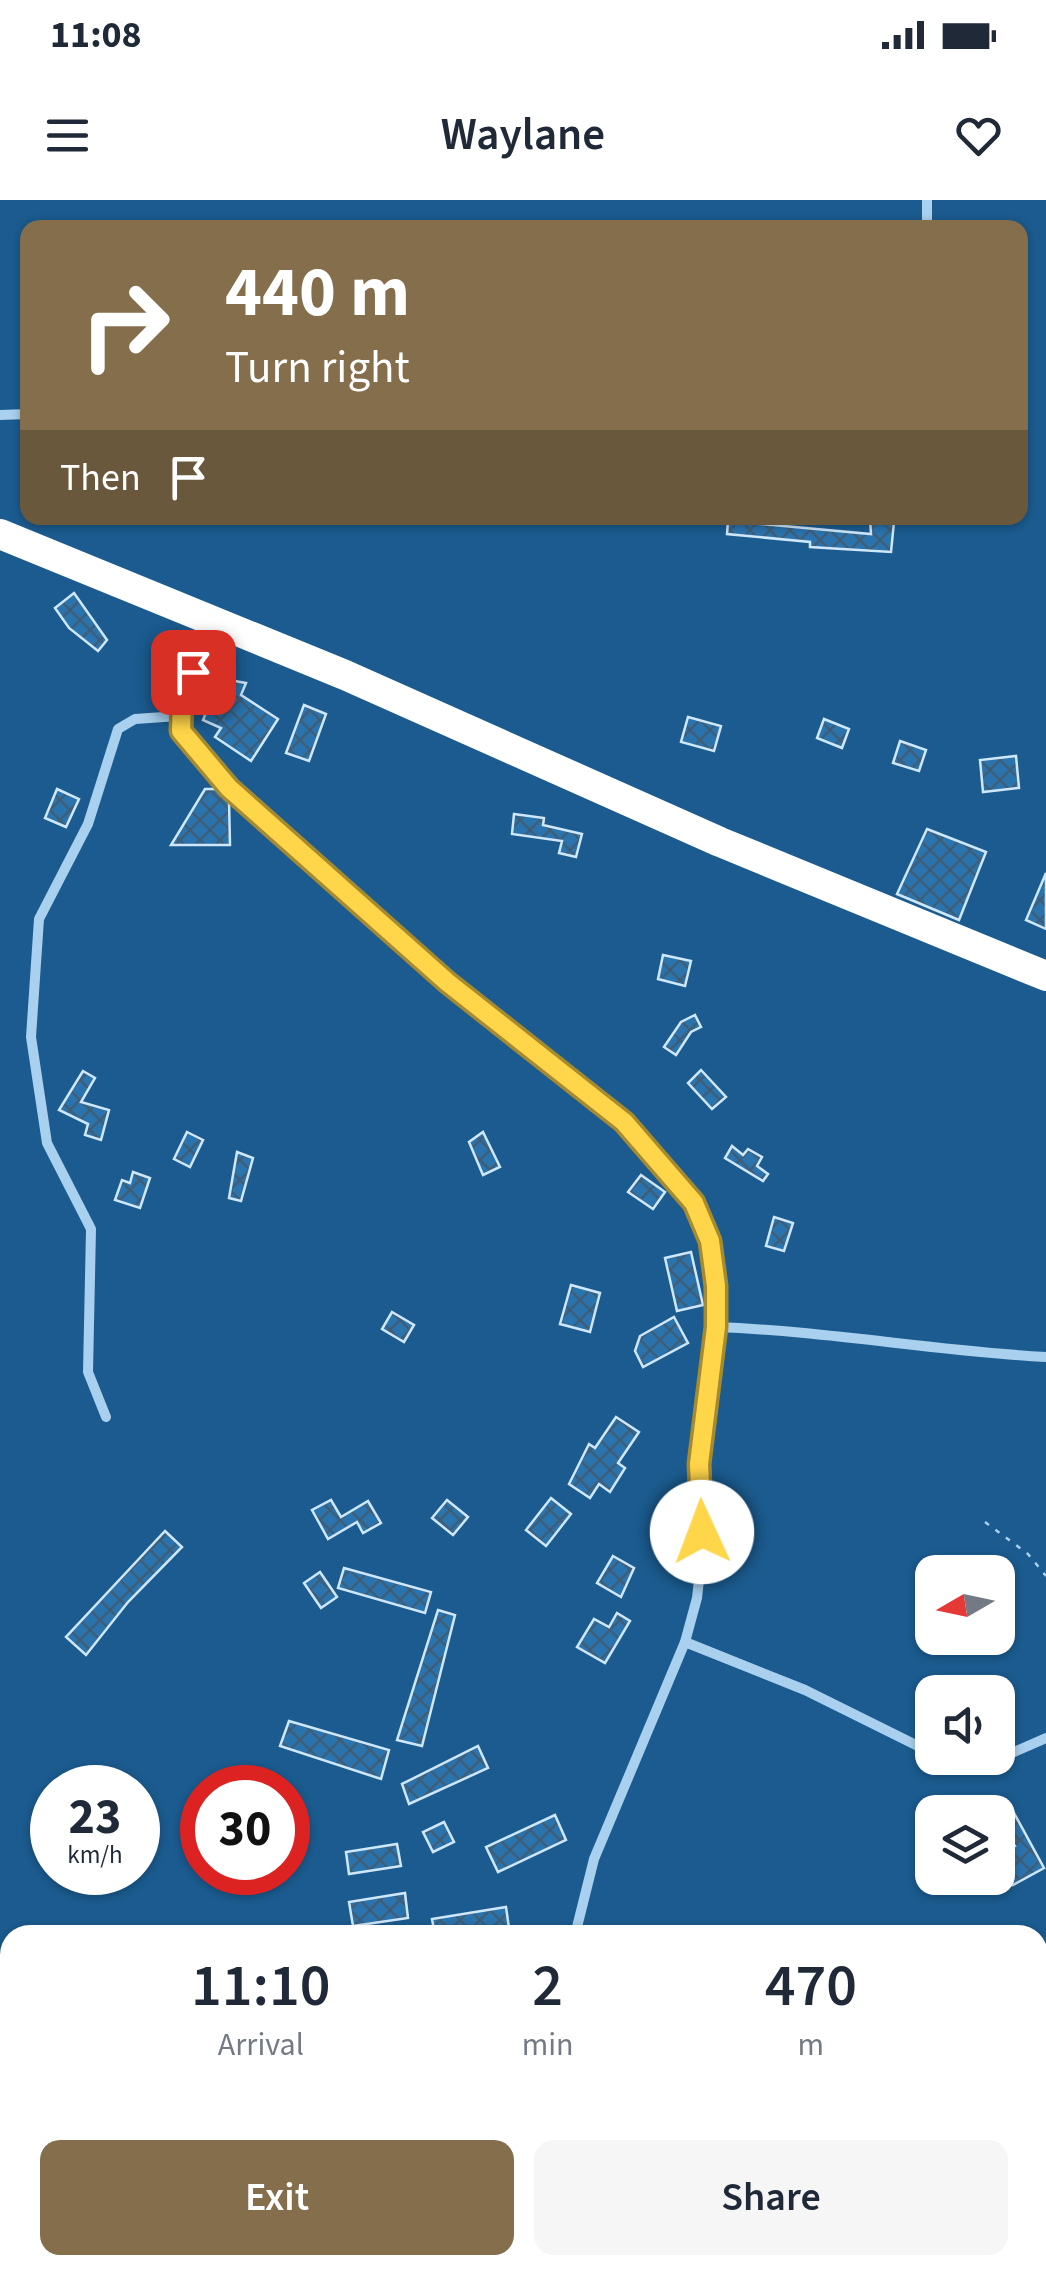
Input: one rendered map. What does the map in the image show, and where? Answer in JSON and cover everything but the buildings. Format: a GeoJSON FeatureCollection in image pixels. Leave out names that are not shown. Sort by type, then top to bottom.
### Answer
{"type":"FeatureCollection","features":[{"type":"Feature","properties":{"kind":"highway"},"geometry":{"type":"LineString","coordinates":[[0,534],[216,621],[720,842],[1046,976]]}},
{"type":"Feature","properties":{"kind":"street"},"geometry":{"type":"LineString","coordinates":[[216,621],[178,716],[187,740],[229,788],[447,982],[624,1122],[666,1166],[694,1203],[710,1241],[716,1327],[702,1414],[702,1553],[697,1598],[685,1642],[594,1859],[578,1925]]}},
{"type":"Feature","properties":{"kind":"street"},"geometry":{"type":"LineString","coordinates":[[106,1417],[88,1372],[91,1228],[47,1144],[38,1094],[31,1038],[36,949],[40,919],[51,888],[88,824],[118,729],[135,719],[178,716]]}},
{"type":"Feature","properties":{"kind":"street"},"geometry":{"type":"LineString","coordinates":[[716,1327],[886,1340],[949,1352],[1046,1357]]}},
{"type":"Feature","properties":{"kind":"street"},"geometry":{"type":"LineString","coordinates":[[685,1642],[805,1690],[915,1745]]}},
{"type":"Feature","properties":{"kind":"street"},"geometry":{"type":"LineString","coordinates":[[1015,1752],[1046,1738]]}},
{"type":"Feature","properties":{"kind":"path"},"geometry":{"type":"LineString","coordinates":[[986,1522],[1028,1554],[1046,1576]]}},
{"type":"Feature","properties":{"kind":"route"},"geometry":{"type":"LineString","coordinates":[[193,672],[178,716],[181,731],[229,788],[447,982],[624,1122],[666,1166],[694,1203],[710,1241],[716,1286],[716,1327],[702,1414],[699,1464],[702,1532]]}}]}
